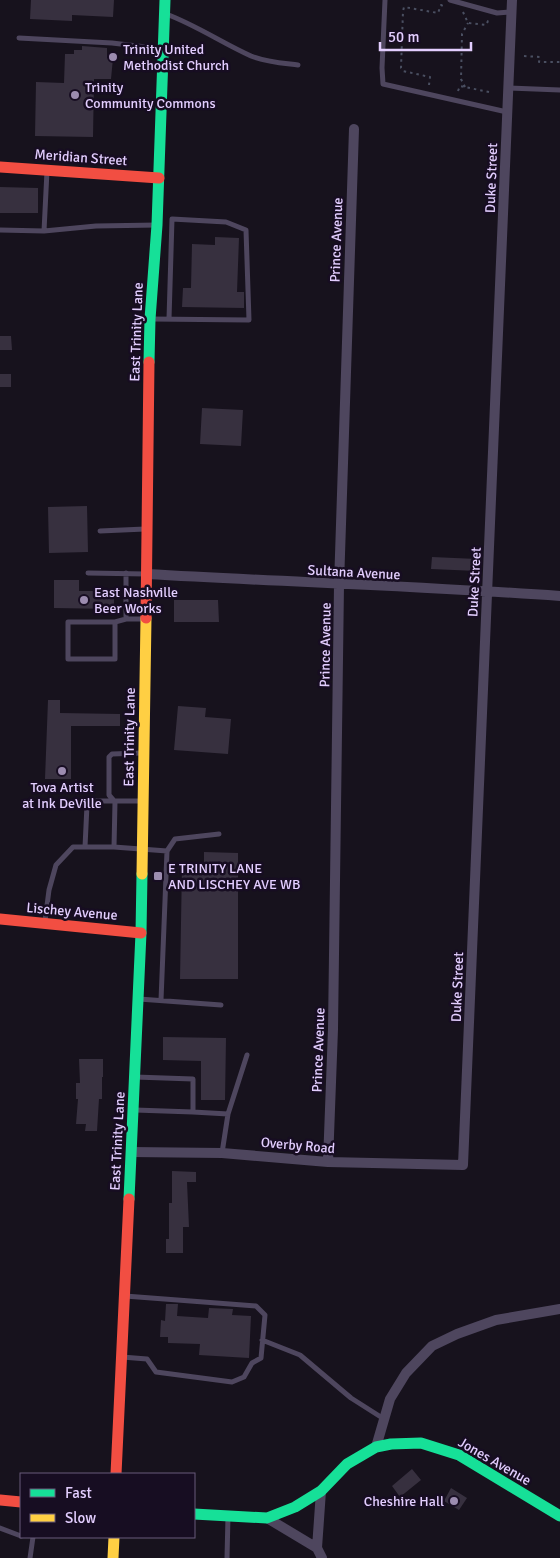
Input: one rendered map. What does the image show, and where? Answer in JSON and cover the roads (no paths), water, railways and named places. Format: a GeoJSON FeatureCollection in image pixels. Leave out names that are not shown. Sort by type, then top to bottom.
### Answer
{"type":"FeatureCollection","features":[{"type":"Feature","properties":{"kind":"main road","name":"East Trinity Lane"},"geometry":{"type":"LineString","coordinates":[[116,1473],[141,933],[150,319],[157,225],[165,0]]}},
{"type":"Feature","properties":{"kind":"main road","name":"Meridian Street"},"geometry":{"type":"LineString","coordinates":[[0,167],[159,178]]}},
{"type":"Feature","properties":{"kind":"main road","name":"Lischey Avenue"},"geometry":{"type":"LineString","coordinates":[[0,919],[141,933]]}},
{"type":"Feature","properties":{"kind":"main road","name":"Jones Avenue"},"geometry":{"type":"LineString","coordinates":[[195,1514],[267,1518],[296,1507],[321,1491],[347,1464],[376,1447],[391,1444],[421,1443],[459,1455],[560,1516]]}},
{"type":"Feature","properties":{"kind":"main road"},"geometry":{"type":"LineString","coordinates":[[0,1500],[20,1502]]}},
{"type":"Feature","properties":{"kind":"main road"},"geometry":{"type":"LineString","coordinates":[[113,1558],[114,1538]]}},
{"type":"Feature","properties":{"kind":"street","name":"Duke Street"},"geometry":{"type":"LineString","coordinates":[[463,1165],[512,0]]}},
{"type":"Feature","properties":{"kind":"street","name":"Prince Avenue"},"geometry":{"type":"LineString","coordinates":[[328,1162],[333,1029],[340,585],[354,129]]}},
{"type":"Feature","properties":{"kind":"street","name":"Sultana Avenue"},"geometry":{"type":"LineString","coordinates":[[147,574],[560,596]]}},
{"type":"Feature","properties":{"kind":"street","name":"Overby Road"},"geometry":{"type":"LineString","coordinates":[[132,1152],[222,1153],[328,1162],[463,1165]]}},
{"type":"Feature","properties":{"kind":"street"},"geometry":{"type":"LineString","coordinates":[[376,1447],[390,1399],[406,1373],[432,1346],[457,1334],[496,1320],[560,1309]]}},
{"type":"Feature","properties":{"kind":"street"},"geometry":{"type":"LineString","coordinates":[[321,1491],[317,1548],[322,1558]]}},
{"type":"Feature","properties":{"kind":"street"},"geometry":{"type":"LineString","coordinates":[[267,1518],[317,1548]]}},
{"type":"Feature","properties":{"kind":"lane"},"geometry":{"type":"LineString","coordinates":[[385,0],[383,84],[508,112]]}},
{"type":"Feature","properties":{"kind":"lane"},"geometry":{"type":"LineString","coordinates":[[450,0],[498,13],[511,12]]}},
{"type":"Feature","properties":{"kind":"lane"},"geometry":{"type":"LineString","coordinates":[[164,13],[202,29],[253,57],[278,63],[298,65]]}},
{"type":"Feature","properties":{"kind":"lane"},"geometry":{"type":"LineString","coordinates":[[19,38],[112,43],[163,49]]}},
{"type":"Feature","properties":{"kind":"lane"},"geometry":{"type":"LineString","coordinates":[[509,88],[560,90]]}},
{"type":"Feature","properties":{"kind":"lane"},"geometry":{"type":"LineString","coordinates":[[44,231],[47,170]]}},
{"type":"Feature","properties":{"kind":"lane"},"geometry":{"type":"LineString","coordinates":[[150,319],[249,320],[246,230],[226,222],[172,219],[169,319]]}},
{"type":"Feature","properties":{"kind":"lane"},"geometry":{"type":"LineString","coordinates":[[0,230],[44,231],[96,226],[157,225]]}},
{"type":"Feature","properties":{"kind":"lane"},"geometry":{"type":"LineString","coordinates":[[100,531],[146,529]]}},
{"type":"Feature","properties":{"kind":"lane"},"geometry":{"type":"LineString","coordinates":[[88,574],[147,574]]}},
{"type":"Feature","properties":{"kind":"lane"},"geometry":{"type":"LineString","coordinates":[[126,574],[126,619]]}},
{"type":"Feature","properties":{"kind":"lane"},"geometry":{"type":"LineString","coordinates":[[115,622],[115,659],[68,659],[68,622],[115,622],[126,619],[146,619]]}},
{"type":"Feature","properties":{"kind":"lane"},"geometry":{"type":"LineString","coordinates":[[114,847],[115,802],[109,796],[109,757],[112,754],[144,753]]}},
{"type":"Feature","properties":{"kind":"lane"},"geometry":{"type":"LineString","coordinates":[[85,847],[87,805],[92,801],[143,801]]}},
{"type":"Feature","properties":{"kind":"lane"},"geometry":{"type":"LineString","coordinates":[[160,1000],[167,851],[175,840],[219,834]]}},
{"type":"Feature","properties":{"kind":"lane"},"geometry":{"type":"LineString","coordinates":[[44,923],[49,890],[56,864],[73,847],[143,848],[167,851]]}},
{"type":"Feature","properties":{"kind":"lane"},"geometry":{"type":"LineString","coordinates":[[138,999],[221,1005]]}},
{"type":"Feature","properties":{"kind":"lane"},"geometry":{"type":"LineString","coordinates":[[222,1153],[228,1114],[247,1055]]}},
{"type":"Feature","properties":{"kind":"lane"},"geometry":{"type":"LineString","coordinates":[[135,1077],[193,1079],[193,1112]]}},
{"type":"Feature","properties":{"kind":"lane"},"geometry":{"type":"LineString","coordinates":[[133,1110],[228,1114]]}},
{"type":"Feature","properties":{"kind":"lane"},"geometry":{"type":"LineString","coordinates":[[122,1357],[147,1359],[156,1372],[232,1382],[244,1377],[252,1363],[261,1358],[265,1315],[256,1306],[125,1296]]}},
{"type":"Feature","properties":{"kind":"lane"},"geometry":{"type":"LineString","coordinates":[[262,1340],[300,1355],[351,1398],[384,1419]]}},
{"type":"Feature","properties":{"kind":"lane"},"geometry":{"type":"LineString","coordinates":[[227,1558],[228,1516]]}},
{"type":"Feature","properties":{"kind":"lane"},"geometry":{"type":"LineString","coordinates":[[0,1528],[20,1535]]}},
{"type":"Feature","properties":{"kind":"lane"},"geometry":{"type":"LineString","coordinates":[[30,1558],[33,1538]]}},
{"type":"Feature","properties":{"kind":"place","name":"Trinity United Methodist Church"},"geometry":{"type":"Point","coordinates":[113,57]}},
{"type":"Feature","properties":{"kind":"place","name":"Trinity Community Commons"},"geometry":{"type":"Point","coordinates":[75,95]}},
{"type":"Feature","properties":{"kind":"place","name":"East Nashville Beer Works"},"geometry":{"type":"Point","coordinates":[84,600]}},
{"type":"Feature","properties":{"kind":"place","name":"Tova Artist at Ink DeVille"},"geometry":{"type":"Point","coordinates":[62,771]}},
{"type":"Feature","properties":{"kind":"place","name":"E TRINITY LANE AND LISCHEY AVE WB"},"geometry":{"type":"Point","coordinates":[158,876]}},
{"type":"Feature","properties":{"kind":"place","name":"Cheshire Hall"},"geometry":{"type":"Point","coordinates":[454,1501]}}]}
